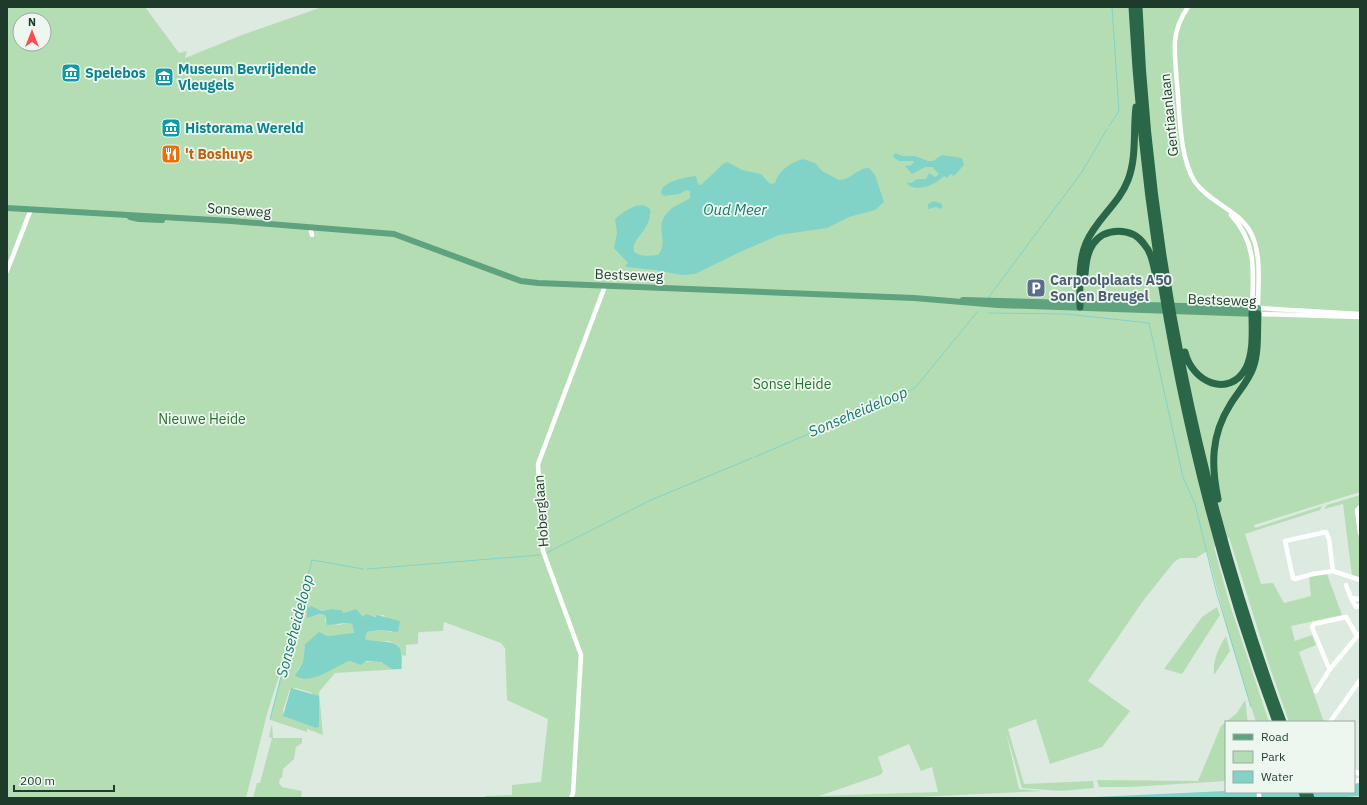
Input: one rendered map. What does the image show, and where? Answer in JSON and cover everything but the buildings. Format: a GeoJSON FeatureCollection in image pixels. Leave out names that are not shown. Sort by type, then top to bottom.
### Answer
{"type":"FeatureCollection","features":[{"type":"Feature","properties":{"kind":"highway"},"geometry":{"type":"LineString","coordinates":[[1132,7],[1137,93],[1146,174],[1169,306],[1220,523],[1238,587],[1283,721]]}},
{"type":"Feature","properties":{"kind":"highway"},"geometry":{"type":"LineString","coordinates":[[1139,7],[1146,114],[1153,178],[1182,394],[1208,505],[1243,625],[1276,721]]}},
{"type":"Feature","properties":{"kind":"highway"},"geometry":{"type":"LineString","coordinates":[[1082,305],[1081,264],[1086,243],[1093,231],[1120,196],[1132,169],[1135,149],[1137,93]]}},
{"type":"Feature","properties":{"kind":"highway"},"geometry":{"type":"LineString","coordinates":[[1082,305],[1086,265],[1091,248],[1102,236],[1112,232],[1122,232],[1136,236],[1146,246],[1169,306],[1177,318],[1186,358],[1192,370],[1205,381],[1216,384],[1234,380],[1245,369],[1252,342],[1255,311]]}},
{"type":"Feature","properties":{"kind":"highway"},"geometry":{"type":"LineString","coordinates":[[1220,523],[1213,464],[1214,441],[1225,413],[1252,370],[1256,350],[1255,311]]}},
{"type":"Feature","properties":{"kind":"main road","name":"Sonseweg"},"geometry":{"type":"LineString","coordinates":[[7,208],[302,226]]}},
{"type":"Feature","properties":{"kind":"main road","name":"Bestseweg"},"geometry":{"type":"LineString","coordinates":[[302,226],[394,234],[521,281],[606,286],[1071,303],[1082,305]]}},
{"type":"Feature","properties":{"kind":"main road","name":"Bestseweg"},"geometry":{"type":"LineString","coordinates":[[999,300],[1082,305],[1255,311]]}},
{"type":"Feature","properties":{"kind":"street","name":"Gentiaanlaan"},"geometry":{"type":"LineString","coordinates":[[1188,7],[1180,21],[1175,46],[1184,149],[1188,169],[1196,183],[1225,208],[1233,212],[1245,225],[1254,241],[1258,260],[1255,311]]}},
{"type":"Feature","properties":{"kind":"street"},"geometry":{"type":"LineString","coordinates":[[7,271],[30,209]]}},
{"type":"Feature","properties":{"kind":"street"},"geometry":{"type":"LineString","coordinates":[[310,227],[312,235]]}},
{"type":"Feature","properties":{"kind":"street","name":"Hoberglaan"},"geometry":{"type":"LineString","coordinates":[[571,798],[573,793],[581,655],[542,551],[538,464],[606,286]]}},
{"type":"Feature","properties":{"kind":"street","name":"Bestseweg"},"geometry":{"type":"LineString","coordinates":[[1255,311],[1360,314]]}},
{"type":"Feature","properties":{"kind":"street","name":"Bestseweg"},"geometry":{"type":"LineString","coordinates":[[1255,311],[1360,317]]}},
{"type":"Feature","properties":{"kind":"street"},"geometry":{"type":"LineString","coordinates":[[1360,507],[1357,510],[1360,533]]}},
{"type":"Feature","properties":{"kind":"street"},"geometry":{"type":"LineString","coordinates":[[1334,571],[1326,532],[1285,541],[1293,578],[1296,579],[1313,574],[1334,571],[1360,580]]}},
{"type":"Feature","properties":{"kind":"street"},"geometry":{"type":"LineString","coordinates":[[1346,585],[1356,607],[1360,606]]}},
{"type":"Feature","properties":{"kind":"street"},"geometry":{"type":"LineString","coordinates":[[1351,598],[1360,599]]}},
{"type":"Feature","properties":{"kind":"street"},"geometry":{"type":"LineString","coordinates":[[1316,691],[1330,669],[1358,635],[1346,617],[1312,625],[1312,630],[1330,669]]}},
{"type":"Feature","properties":{"kind":"street"},"geometry":{"type":"LineString","coordinates":[[1331,721],[1360,680]]}},
{"type":"Feature","properties":{"kind":"green space","name":"Sonse Heide"},"geometry":{"type":"Polygon","coordinates":[[[7,7],[145,7],[179,53],[187,51],[185,58],[242,35],[322,7],[1360,7],[1360,492],[1254,525],[1255,528],[1322,506],[1320,510],[1245,534],[1261,584],[1273,583],[1284,603],[1311,596],[1309,576],[1327,574],[1342,615],[1291,626],[1295,641],[1312,635],[1316,645],[1299,652],[1324,721],[1289,721],[1268,662],[1229,537],[1214,547],[1229,602],[1269,721],[1256,721],[1228,631],[1207,551],[1196,558],[1180,558],[1174,562],[1143,601],[1088,681],[1130,711],[1102,747],[1050,764],[1036,719],[1008,729],[1024,784],[1093,781],[1094,788],[1061,791],[1022,788],[1006,732],[1019,789],[1042,791],[896,798],[485,798],[485,796],[512,795],[512,785],[541,782],[548,719],[507,700],[505,648],[501,643],[444,622],[443,631],[420,632],[418,633],[418,644],[406,645],[406,656],[402,655],[402,669],[335,673],[319,692],[323,735],[307,729],[307,732],[270,720],[286,654],[267,714],[246,798],[7,798],[7,7]],[[318,609],[315,616],[320,614],[325,615],[325,621],[339,625],[346,623],[352,624],[354,634],[327,636],[319,633],[305,644],[303,662],[297,671],[329,669],[350,661],[356,663],[379,662],[401,669],[399,646],[389,641],[371,642],[365,639],[367,632],[379,630],[392,632],[384,615],[363,618],[344,613],[341,610],[331,609],[322,611],[318,609]],[[296,688],[290,689],[283,710],[284,716],[316,728],[319,727],[312,693],[296,688]],[[909,744],[878,757],[883,772],[880,775],[819,796],[938,792],[932,767],[921,771],[909,744]]]}},
{"type":"Feature","properties":{"kind":"green space"},"geometry":{"type":"Polygon","coordinates":[[[1360,495],[1360,505],[1355,509],[1360,547],[1360,577],[1352,576],[1343,504],[1324,509],[1327,505],[1360,495]]]}},
{"type":"Feature","properties":{"kind":"green space"},"geometry":{"type":"Polygon","coordinates":[[[1217,607],[1220,615],[1182,674],[1164,669],[1202,617],[1217,607]]]}},
{"type":"Feature","properties":{"kind":"green space"},"geometry":{"type":"Polygon","coordinates":[[[1226,636],[1230,651],[1214,675],[1214,664],[1217,654],[1226,636]]]}},
{"type":"Feature","properties":{"kind":"green space"},"geometry":{"type":"Polygon","coordinates":[[[1245,700],[1248,721],[1227,721],[1237,713],[1245,700]]]}},
{"type":"Feature","properties":{"kind":"green space"},"geometry":{"type":"Polygon","coordinates":[[[1225,723],[1225,781],[1130,787],[1099,787],[1097,780],[1198,781],[1221,726],[1225,723]]]}},
{"type":"Feature","properties":{"kind":"green space"},"geometry":{"type":"Polygon","coordinates":[[[272,724],[273,738],[302,738],[302,743],[296,747],[294,759],[283,769],[282,778],[280,778],[279,783],[282,787],[302,791],[301,798],[253,798],[257,783],[260,783],[272,738],[269,737],[272,724]]]}},
{"type":"Feature","properties":{"kind":"water"},"geometry":{"type":"Polygon","coordinates":[[[895,153],[903,156],[915,156],[928,161],[933,161],[942,155],[962,158],[964,165],[954,176],[950,174],[947,178],[944,176],[932,185],[917,188],[908,185],[907,182],[911,183],[917,179],[926,179],[929,173],[935,177],[939,174],[932,167],[925,167],[912,174],[905,166],[912,165],[914,161],[899,161],[893,157],[895,153]]]}},
{"type":"Feature","properties":{"kind":"water","name":"Oud Meer"},"geometry":{"type":"Polygon","coordinates":[[[803,159],[815,163],[822,171],[839,180],[847,178],[861,169],[869,168],[875,175],[884,202],[875,210],[849,217],[827,228],[779,235],[695,274],[682,275],[627,267],[625,266],[628,263],[614,248],[617,233],[615,219],[632,208],[641,205],[650,209],[650,216],[648,223],[635,242],[634,252],[648,256],[658,255],[663,244],[661,229],[664,218],[673,208],[690,198],[690,191],[686,190],[680,194],[664,196],[661,193],[665,185],[675,180],[696,176],[698,184],[701,185],[727,162],[742,170],[761,174],[769,183],[772,184],[775,183],[782,171],[794,162],[803,159]]]}},
{"type":"Feature","properties":{"kind":"water"},"geometry":{"type":"Polygon","coordinates":[[[934,201],[942,204],[942,209],[936,207],[928,209],[928,204],[934,201]]]}},
{"type":"Feature","properties":{"kind":"water"},"geometry":{"type":"Polygon","coordinates":[[[311,606],[322,611],[331,609],[341,610],[344,613],[356,609],[363,617],[366,614],[375,617],[377,615],[400,621],[398,632],[379,630],[367,632],[365,639],[390,642],[398,646],[401,654],[401,669],[392,669],[381,662],[366,661],[361,665],[350,661],[309,679],[295,676],[303,662],[305,644],[319,632],[327,636],[354,633],[352,624],[346,623],[327,625],[325,615],[320,614],[307,618],[307,608],[311,606]]]}},
{"type":"Feature","properties":{"kind":"water"},"geometry":{"type":"Polygon","coordinates":[[[291,688],[319,696],[319,727],[316,728],[283,716],[291,688]]]}},
{"type":"Feature","properties":{"kind":"water"},"geometry":{"type":"Polygon","coordinates":[[[1360,783],[1360,796],[1330,798],[1073,798],[1225,791],[1225,793],[1355,793],[1355,784],[1360,783]]]}},
{"type":"Feature","properties":{"kind":"waterway","name":"Sonseheideloop"},"geometry":{"type":"LineString","coordinates":[[1109,126],[1119,111],[1112,7]]}},
{"type":"Feature","properties":{"kind":"waterway","name":"Sonseheideloop"},"geometry":{"type":"LineString","coordinates":[[988,298],[1082,172],[1107,129]]}},
{"type":"Feature","properties":{"kind":"waterway","name":"Sonseheideloop"},"geometry":{"type":"LineString","coordinates":[[755,457],[915,388],[978,311]]}},
{"type":"Feature","properties":{"kind":"waterway"},"geometry":{"type":"LineString","coordinates":[[989,313],[1066,314],[1149,323],[1183,477],[1195,504],[1217,594],[1251,707]]}},
{"type":"Feature","properties":{"kind":"waterway","name":"Sonseheideloop"},"geometry":{"type":"LineString","coordinates":[[546,553],[651,500],[752,458]]}},
{"type":"Feature","properties":{"kind":"waterway","name":"Sonseheideloop"},"geometry":{"type":"LineString","coordinates":[[367,569],[540,555]]}},
{"type":"Feature","properties":{"kind":"waterway","name":"Sonseheideloop"},"geometry":{"type":"LineString","coordinates":[[270,719],[312,560],[363,569]]}},
{"type":"Feature","properties":{"kind":"place","name":"Spelebos"},"geometry":{"type":"Point","coordinates":[71,73]}},
{"type":"Feature","properties":{"kind":"place","name":"Museum Bevrijdende Vleugels"},"geometry":{"type":"Point","coordinates":[164,77]}},
{"type":"Feature","properties":{"kind":"place","name":"Historama Wereld"},"geometry":{"type":"Point","coordinates":[171,128]}},
{"type":"Feature","properties":{"kind":"place","name":"'t Boshuys"},"geometry":{"type":"Point","coordinates":[171,154]}},
{"type":"Feature","properties":{"kind":"place","name":"Carpoolplaats A50 Son en Breugel"},"geometry":{"type":"Point","coordinates":[1036,288]}},
{"type":"Feature","properties":{"kind":"park label","name":"Nieuwe Heide"},"geometry":{"type":"Point","coordinates":[202,419]}}]}
